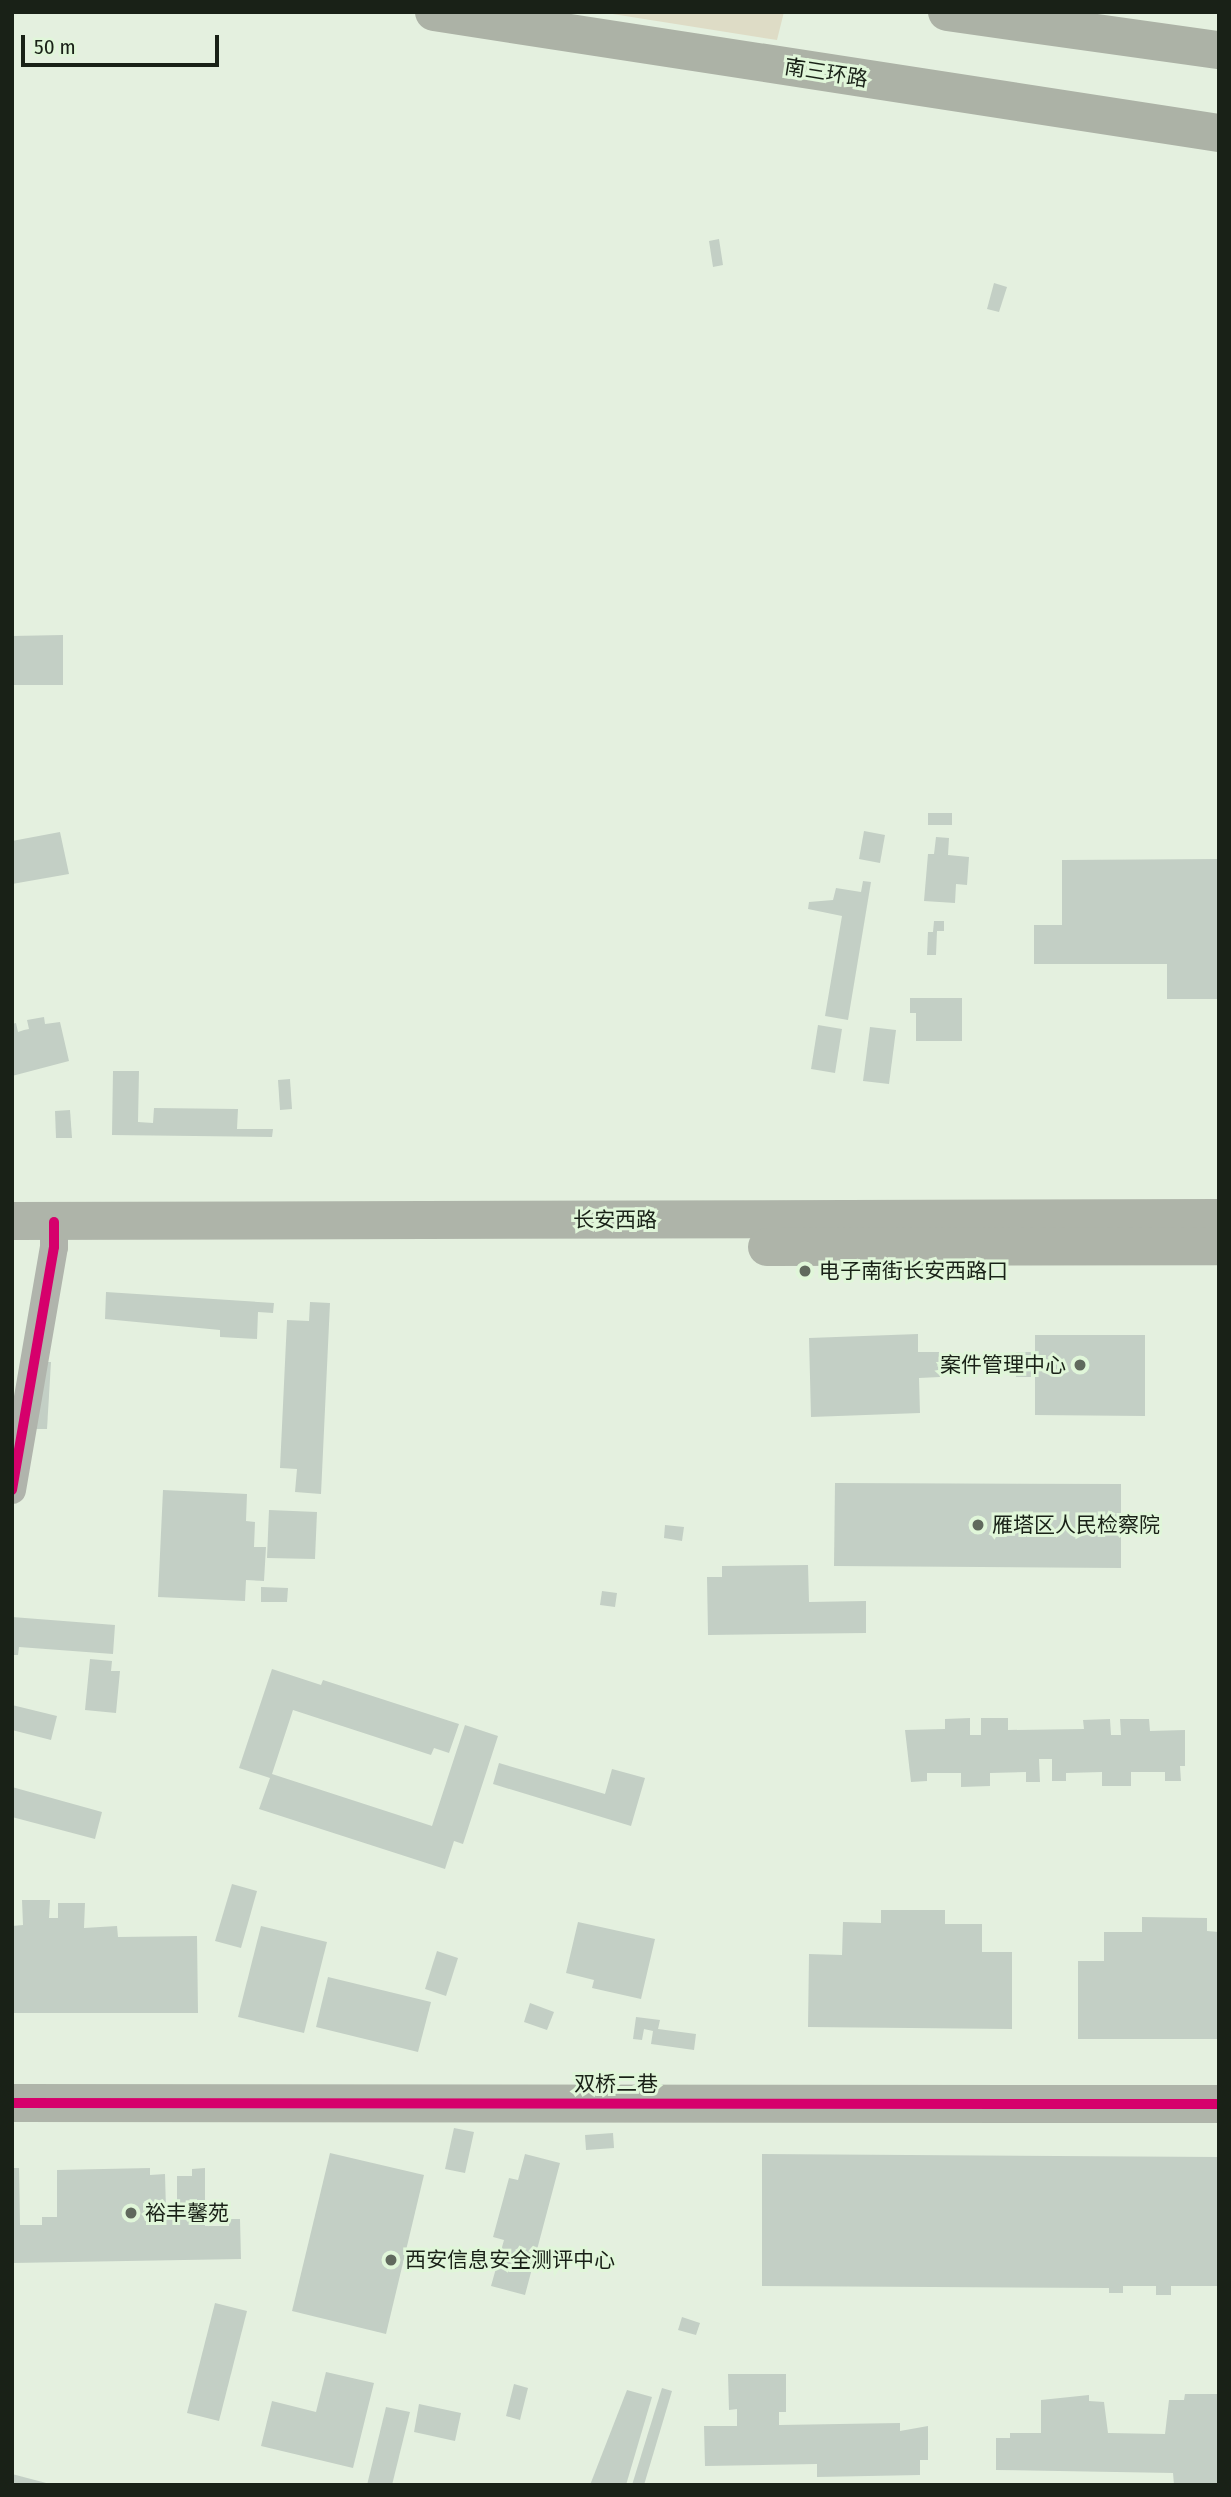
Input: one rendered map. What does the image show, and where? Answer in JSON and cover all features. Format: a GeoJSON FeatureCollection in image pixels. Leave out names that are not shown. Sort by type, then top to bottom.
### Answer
{"type":"FeatureCollection","features":[{"type":"Feature","properties":{"kind":"highway","name":"南三环路"},"geometry":{"type":"LineString","coordinates":[[433,12],[1219,133]]}},
{"type":"Feature","properties":{"kind":"highway"},"geometry":{"type":"LineString","coordinates":[[947,12],[1219,50]]}},
{"type":"Feature","properties":{"kind":"main road","name":"长安西路"},"geometry":{"type":"LineString","coordinates":[[12,1247],[54,1234],[1219,1218]]}},
{"type":"Feature","properties":{"kind":"main road","name":"长安西路"},"geometry":{"type":"LineString","coordinates":[[12,1221],[54,1234],[1219,1247]]}},
{"type":"Feature","properties":{"kind":"main road","name":"双桥二巷"},"geometry":{"type":"LineString","coordinates":[[12,2103],[1219,2104]]}},
{"type":"Feature","properties":{"kind":"street"},"geometry":{"type":"LineString","coordinates":[[12,1490],[54,1234]]}},
{"type":"Feature","properties":{"kind":"shaded area"},"geometry":{"type":"Polygon","coordinates":[[[600,12],[784,12],[777,40],[600,12]]]}},
{"type":"Feature","properties":{"kind":"building"},"geometry":{"type":"Polygon","coordinates":[[[719,239],[723,265],[713,267],[709,241],[719,239]]]}},
{"type":"Feature","properties":{"kind":"building"},"geometry":{"type":"Polygon","coordinates":[[[994,283],[1007,287],[999,312],[987,309],[994,283]]]}},
{"type":"Feature","properties":{"kind":"building"},"geometry":{"type":"Polygon","coordinates":[[[63,635],[63,685],[12,685],[12,636],[63,635]]]}},
{"type":"Feature","properties":{"kind":"building"},"geometry":{"type":"Polygon","coordinates":[[[928,813],[952,813],[952,825],[928,825],[928,813]]]}},
{"type":"Feature","properties":{"kind":"building"},"geometry":{"type":"Polygon","coordinates":[[[864,831],[885,835],[880,863],[859,859],[864,831]]]}},
{"type":"Feature","properties":{"kind":"building"},"geometry":{"type":"Polygon","coordinates":[[[60,832],[69,874],[12,884],[12,841],[60,832]]]}},
{"type":"Feature","properties":{"kind":"building"},"geometry":{"type":"Polygon","coordinates":[[[936,837],[949,838],[948,855],[969,857],[967,885],[956,884],[955,903],[924,901],[928,854],[934,854],[936,837]]]}},
{"type":"Feature","properties":{"kind":"building"},"geometry":{"type":"Polygon","coordinates":[[[1219,859],[1219,999],[1167,999],[1167,964],[1034,964],[1034,925],[1062,925],[1062,860],[1219,859]]]}},
{"type":"Feature","properties":{"kind":"building"},"geometry":{"type":"Polygon","coordinates":[[[863,881],[871,882],[848,1020],[825,1016],[842,916],[808,909],[809,902],[833,900],[836,888],[861,892],[863,881]]]}},
{"type":"Feature","properties":{"kind":"building"},"geometry":{"type":"Polygon","coordinates":[[[934,921],[944,921],[944,931],[937,931],[936,955],[927,955],[928,932],[933,932],[934,921]]]}},
{"type":"Feature","properties":{"kind":"building"},"geometry":{"type":"Polygon","coordinates":[[[910,998],[962,998],[962,1041],[916,1041],[916,1013],[910,1013],[910,998]]]}},
{"type":"Feature","properties":{"kind":"building"},"geometry":{"type":"Polygon","coordinates":[[[44,1017],[45,1024],[60,1022],[69,1061],[12,1076],[12,1024],[16,1023],[18,1032],[29,1029],[27,1020],[44,1017]]]}},
{"type":"Feature","properties":{"kind":"building"},"geometry":{"type":"Polygon","coordinates":[[[818,1025],[842,1029],[835,1073],[811,1069],[818,1025]]]}},
{"type":"Feature","properties":{"kind":"building"},"geometry":{"type":"Polygon","coordinates":[[[870,1027],[896,1030],[889,1084],[863,1081],[870,1027]]]}},
{"type":"Feature","properties":{"kind":"building"},"geometry":{"type":"Polygon","coordinates":[[[113,1071],[139,1071],[138,1122],[153,1123],[154,1108],[238,1109],[237,1129],[273,1129],[272,1137],[112,1135],[113,1071]]]}},
{"type":"Feature","properties":{"kind":"building"},"geometry":{"type":"Polygon","coordinates":[[[290,1079],[292,1109],[280,1110],[278,1080],[290,1079]]]}},
{"type":"Feature","properties":{"kind":"building"},"geometry":{"type":"Polygon","coordinates":[[[70,1110],[72,1138],[56,1138],[55,1111],[70,1110]]]}},
{"type":"Feature","properties":{"kind":"building"},"geometry":{"type":"Polygon","coordinates":[[[106,1292],[274,1303],[273,1313],[258,1312],[257,1339],[220,1337],[220,1330],[105,1319],[106,1292]]]}},
{"type":"Feature","properties":{"kind":"building"},"geometry":{"type":"Polygon","coordinates":[[[310,1302],[330,1303],[321,1494],[295,1492],[297,1469],[280,1468],[287,1320],[309,1321],[310,1302]]]}},
{"type":"Feature","properties":{"kind":"building"},"geometry":{"type":"Polygon","coordinates":[[[918,1334],[918,1352],[939,1352],[940,1377],[919,1378],[920,1413],[811,1417],[809,1338],[918,1334]]]}},
{"type":"Feature","properties":{"kind":"building","name":"案件管理中心"},"geometry":{"type":"Polygon","coordinates":[[[1035,1335],[1145,1335],[1145,1416],[1035,1415],[1035,1377],[1016,1377],[1016,1352],[1035,1352],[1035,1335]]]}},
{"type":"Feature","properties":{"kind":"building"},"geometry":{"type":"Polygon","coordinates":[[[35,1362],[51,1362],[47,1429],[35,1429],[35,1362]]]}},
{"type":"Feature","properties":{"kind":"building","name":"雁塔区人民检察院"},"geometry":{"type":"Polygon","coordinates":[[[835,1483],[1121,1484],[1121,1568],[834,1566],[835,1483]]]}},
{"type":"Feature","properties":{"kind":"building"},"geometry":{"type":"Polygon","coordinates":[[[163,1490],[247,1494],[246,1521],[255,1522],[254,1547],[266,1547],[264,1581],[246,1580],[245,1601],[158,1597],[163,1490]]]}},
{"type":"Feature","properties":{"kind":"building"},"geometry":{"type":"Polygon","coordinates":[[[269,1510],[317,1512],[315,1559],[267,1558],[269,1510]]]}},
{"type":"Feature","properties":{"kind":"building"},"geometry":{"type":"Polygon","coordinates":[[[665,1525],[684,1527],[682,1541],[664,1538],[665,1525]]]}},
{"type":"Feature","properties":{"kind":"building"},"geometry":{"type":"Polygon","coordinates":[[[808,1565],[809,1602],[866,1601],[866,1633],[708,1635],[707,1577],[722,1577],[722,1566],[808,1565]]]}},
{"type":"Feature","properties":{"kind":"building"},"geometry":{"type":"Polygon","coordinates":[[[261,1587],[288,1588],[287,1602],[261,1602],[261,1587]]]}},
{"type":"Feature","properties":{"kind":"building"},"geometry":{"type":"Polygon","coordinates":[[[602,1591],[617,1593],[615,1607],[600,1605],[602,1591]]]}},
{"type":"Feature","properties":{"kind":"building"},"geometry":{"type":"Polygon","coordinates":[[[12,1617],[115,1625],[113,1654],[19,1647],[18,1655],[12,1655],[12,1617]]]}},
{"type":"Feature","properties":{"kind":"building"},"geometry":{"type":"Polygon","coordinates":[[[90,1659],[112,1661],[111,1671],[120,1671],[116,1713],[85,1710],[90,1659]]]}},
{"type":"Feature","properties":{"kind":"building"},"geometry":{"type":"Polygon","coordinates":[[[272,1669],[321,1685],[323,1680],[459,1724],[449,1753],[434,1748],[431,1755],[293,1710],[272,1774],[432,1826],[465,1725],[498,1736],[463,1844],[454,1841],[445,1869],[259,1809],[270,1778],[239,1768],[272,1669]]]}},
{"type":"Feature","properties":{"kind":"building"},"geometry":{"type":"Polygon","coordinates":[[[12,1705],[57,1716],[51,1740],[12,1730],[12,1705]]]}},
{"type":"Feature","properties":{"kind":"building"},"geometry":{"type":"Polygon","coordinates":[[[970,1718],[970,1735],[981,1735],[981,1718],[1008,1718],[1008,1730],[1084,1729],[1083,1720],[1110,1719],[1111,1735],[1121,1735],[1120,1719],[1149,1719],[1150,1731],[1185,1730],[1185,1766],[1180,1766],[1181,1781],[1165,1781],[1165,1772],[1131,1772],[1131,1786],[1102,1786],[1102,1772],[1066,1773],[1066,1781],[1052,1781],[1052,1759],[1039,1759],[1040,1782],[1026,1782],[1026,1772],[990,1773],[990,1786],[961,1787],[961,1773],[927,1773],[927,1781],[911,1782],[905,1730],[945,1729],[945,1719],[970,1718]]]}},
{"type":"Feature","properties":{"kind":"building"},"geometry":{"type":"Polygon","coordinates":[[[499,1763],[605,1794],[612,1769],[645,1778],[631,1826],[493,1784],[499,1763]]]}},
{"type":"Feature","properties":{"kind":"building"},"geometry":{"type":"Polygon","coordinates":[[[12,1787],[102,1812],[95,1839],[12,1817],[12,1787]]]}},
{"type":"Feature","properties":{"kind":"building"},"geometry":{"type":"Polygon","coordinates":[[[232,1884],[257,1891],[241,1948],[215,1941],[232,1884]]]}},
{"type":"Feature","properties":{"kind":"building"},"geometry":{"type":"Polygon","coordinates":[[[22,1900],[50,1900],[49,1918],[58,1918],[58,1903],[85,1903],[84,1928],[117,1926],[118,1937],[197,1936],[198,2013],[12,2013],[12,1926],[23,1925],[22,1900]]]}},
{"type":"Feature","properties":{"kind":"building"},"geometry":{"type":"Polygon","coordinates":[[[881,1910],[945,1910],[945,1924],[982,1924],[982,1952],[1012,1952],[1012,2029],[808,2027],[809,1954],[842,1955],[843,1922],[881,1923],[881,1910]]]}},
{"type":"Feature","properties":{"kind":"building"},"geometry":{"type":"Polygon","coordinates":[[[1142,1917],[1207,1918],[1207,1931],[1219,1932],[1219,2039],[1078,2039],[1078,1961],[1104,1961],[1104,1932],[1142,1932],[1142,1917]]]}},
{"type":"Feature","properties":{"kind":"building"},"geometry":{"type":"Polygon","coordinates":[[[578,1922],[655,1939],[641,1999],[592,1988],[594,1980],[566,1973],[578,1922]]]}},
{"type":"Feature","properties":{"kind":"building"},"geometry":{"type":"Polygon","coordinates":[[[261,1926],[327,1942],[304,2033],[238,2017],[261,1926]]]}},
{"type":"Feature","properties":{"kind":"building"},"geometry":{"type":"Polygon","coordinates":[[[437,1951],[458,1958],[446,1996],[425,1989],[437,1951]]]}},
{"type":"Feature","properties":{"kind":"building"},"geometry":{"type":"Polygon","coordinates":[[[328,1977],[431,2002],[418,2052],[316,2027],[328,1977]]]}},
{"type":"Feature","properties":{"kind":"building"},"geometry":{"type":"Polygon","coordinates":[[[530,2003],[554,2012],[547,2030],[524,2022],[530,2003]]]}},
{"type":"Feature","properties":{"kind":"building"},"geometry":{"type":"Polygon","coordinates":[[[636,2017],[660,2020],[658,2029],[696,2034],[694,2050],[651,2044],[653,2031],[644,2029],[642,2040],[633,2039],[636,2017]]]}},
{"type":"Feature","properties":{"kind":"building"},"geometry":{"type":"Polygon","coordinates":[[[454,2128],[474,2132],[465,2173],[445,2169],[454,2128]]]}},
{"type":"Feature","properties":{"kind":"building"},"geometry":{"type":"Polygon","coordinates":[[[613,2133],[614,2148],[586,2150],[585,2135],[613,2133]]]}},
{"type":"Feature","properties":{"kind":"building","name":"西安信息安全测评中心"},"geometry":{"type":"Polygon","coordinates":[[[330,2153],[424,2175],[386,2334],[292,2311],[330,2153]]]}},
{"type":"Feature","properties":{"kind":"building"},"geometry":{"type":"Polygon","coordinates":[[[525,2154],[560,2163],[525,2295],[491,2286],[504,2240],[493,2237],[509,2178],[518,2180],[525,2154]]]}},
{"type":"Feature","properties":{"kind":"building"},"geometry":{"type":"Polygon","coordinates":[[[762,2154],[1219,2157],[1219,2286],[1171,2286],[1171,2295],[1156,2295],[1156,2286],[1123,2286],[1123,2293],[1109,2293],[1109,2288],[762,2286],[762,2154]]]}},
{"type":"Feature","properties":{"kind":"building","name":"裕丰馨苑"},"geometry":{"type":"Polygon","coordinates":[[[12,2168],[19,2168],[20,2225],[42,2225],[42,2217],[57,2217],[57,2170],[150,2168],[150,2175],[165,2174],[166,2210],[177,2209],[177,2176],[192,2176],[192,2169],[205,2168],[205,2226],[229,2226],[229,2219],[240,2219],[241,2259],[12,2263],[12,2168]]]}},
{"type":"Feature","properties":{"kind":"building"},"geometry":{"type":"Polygon","coordinates":[[[215,2303],[247,2311],[219,2421],[187,2413],[215,2303]]]}},
{"type":"Feature","properties":{"kind":"building"},"geometry":{"type":"Polygon","coordinates":[[[682,2317],[700,2323],[696,2335],[678,2330],[682,2317]]]}},
{"type":"Feature","properties":{"kind":"building"},"geometry":{"type":"Polygon","coordinates":[[[326,2372],[374,2383],[353,2468],[261,2446],[272,2401],[316,2412],[326,2372]]]}},
{"type":"Feature","properties":{"kind":"building"},"geometry":{"type":"Polygon","coordinates":[[[728,2374],[786,2374],[786,2412],[779,2412],[779,2425],[900,2423],[900,2431],[928,2426],[928,2460],[920,2460],[920,2475],[817,2477],[817,2464],[705,2466],[704,2426],[737,2426],[737,2409],[729,2410],[728,2374]]]}},
{"type":"Feature","properties":{"kind":"building"},"geometry":{"type":"Polygon","coordinates":[[[514,2384],[528,2388],[520,2420],[506,2416],[514,2384]]]}},
{"type":"Feature","properties":{"kind":"building"},"geometry":{"type":"Polygon","coordinates":[[[662,2388],[672,2391],[644,2485],[632,2485],[662,2388]]]}},
{"type":"Feature","properties":{"kind":"building"},"geometry":{"type":"Polygon","coordinates":[[[627,2390],[652,2397],[626,2485],[590,2485],[627,2390]]]}},
{"type":"Feature","properties":{"kind":"building"},"geometry":{"type":"Polygon","coordinates":[[[1185,2394],[1219,2394],[1219,2485],[1174,2485],[1173,2473],[996,2470],[996,2438],[1010,2438],[1010,2433],[1041,2433],[1041,2400],[1089,2395],[1089,2401],[1104,2402],[1108,2433],[1165,2434],[1169,2400],[1184,2400],[1185,2394]]]}},
{"type":"Feature","properties":{"kind":"building"},"geometry":{"type":"Polygon","coordinates":[[[419,2404],[461,2413],[455,2441],[414,2432],[419,2404]]]}},
{"type":"Feature","properties":{"kind":"building"},"geometry":{"type":"Polygon","coordinates":[[[386,2407],[410,2412],[392,2485],[367,2485],[386,2407]]]}},
{"type":"Feature","properties":{"kind":"building"},"geometry":{"type":"Polygon","coordinates":[[[12,2474],[50,2484],[50,2485],[12,2485],[12,2474]]]}},
{"type":"Feature","properties":{"kind":"cycle path"},"geometry":{"type":"LineString","coordinates":[[12,1490],[54,1247],[54,1222]]}},
{"type":"Feature","properties":{"kind":"cycle path"},"geometry":{"type":"LineString","coordinates":[[12,2103],[1219,2104]]}},
{"type":"Feature","properties":{"kind":"place","name":"电子南街长安西路口"},"geometry":{"type":"Point","coordinates":[805,1271]}},
{"type":"Feature","properties":{"kind":"place","name":"案件管理中心"},"geometry":{"type":"Point","coordinates":[1080,1365]}},
{"type":"Feature","properties":{"kind":"place","name":"雁塔区人民检察院"},"geometry":{"type":"Point","coordinates":[978,1525]}},
{"type":"Feature","properties":{"kind":"place","name":"裕丰馨苑"},"geometry":{"type":"Point","coordinates":[131,2213]}},
{"type":"Feature","properties":{"kind":"place","name":"西安信息安全测评中心"},"geometry":{"type":"Point","coordinates":[391,2260]}}]}
